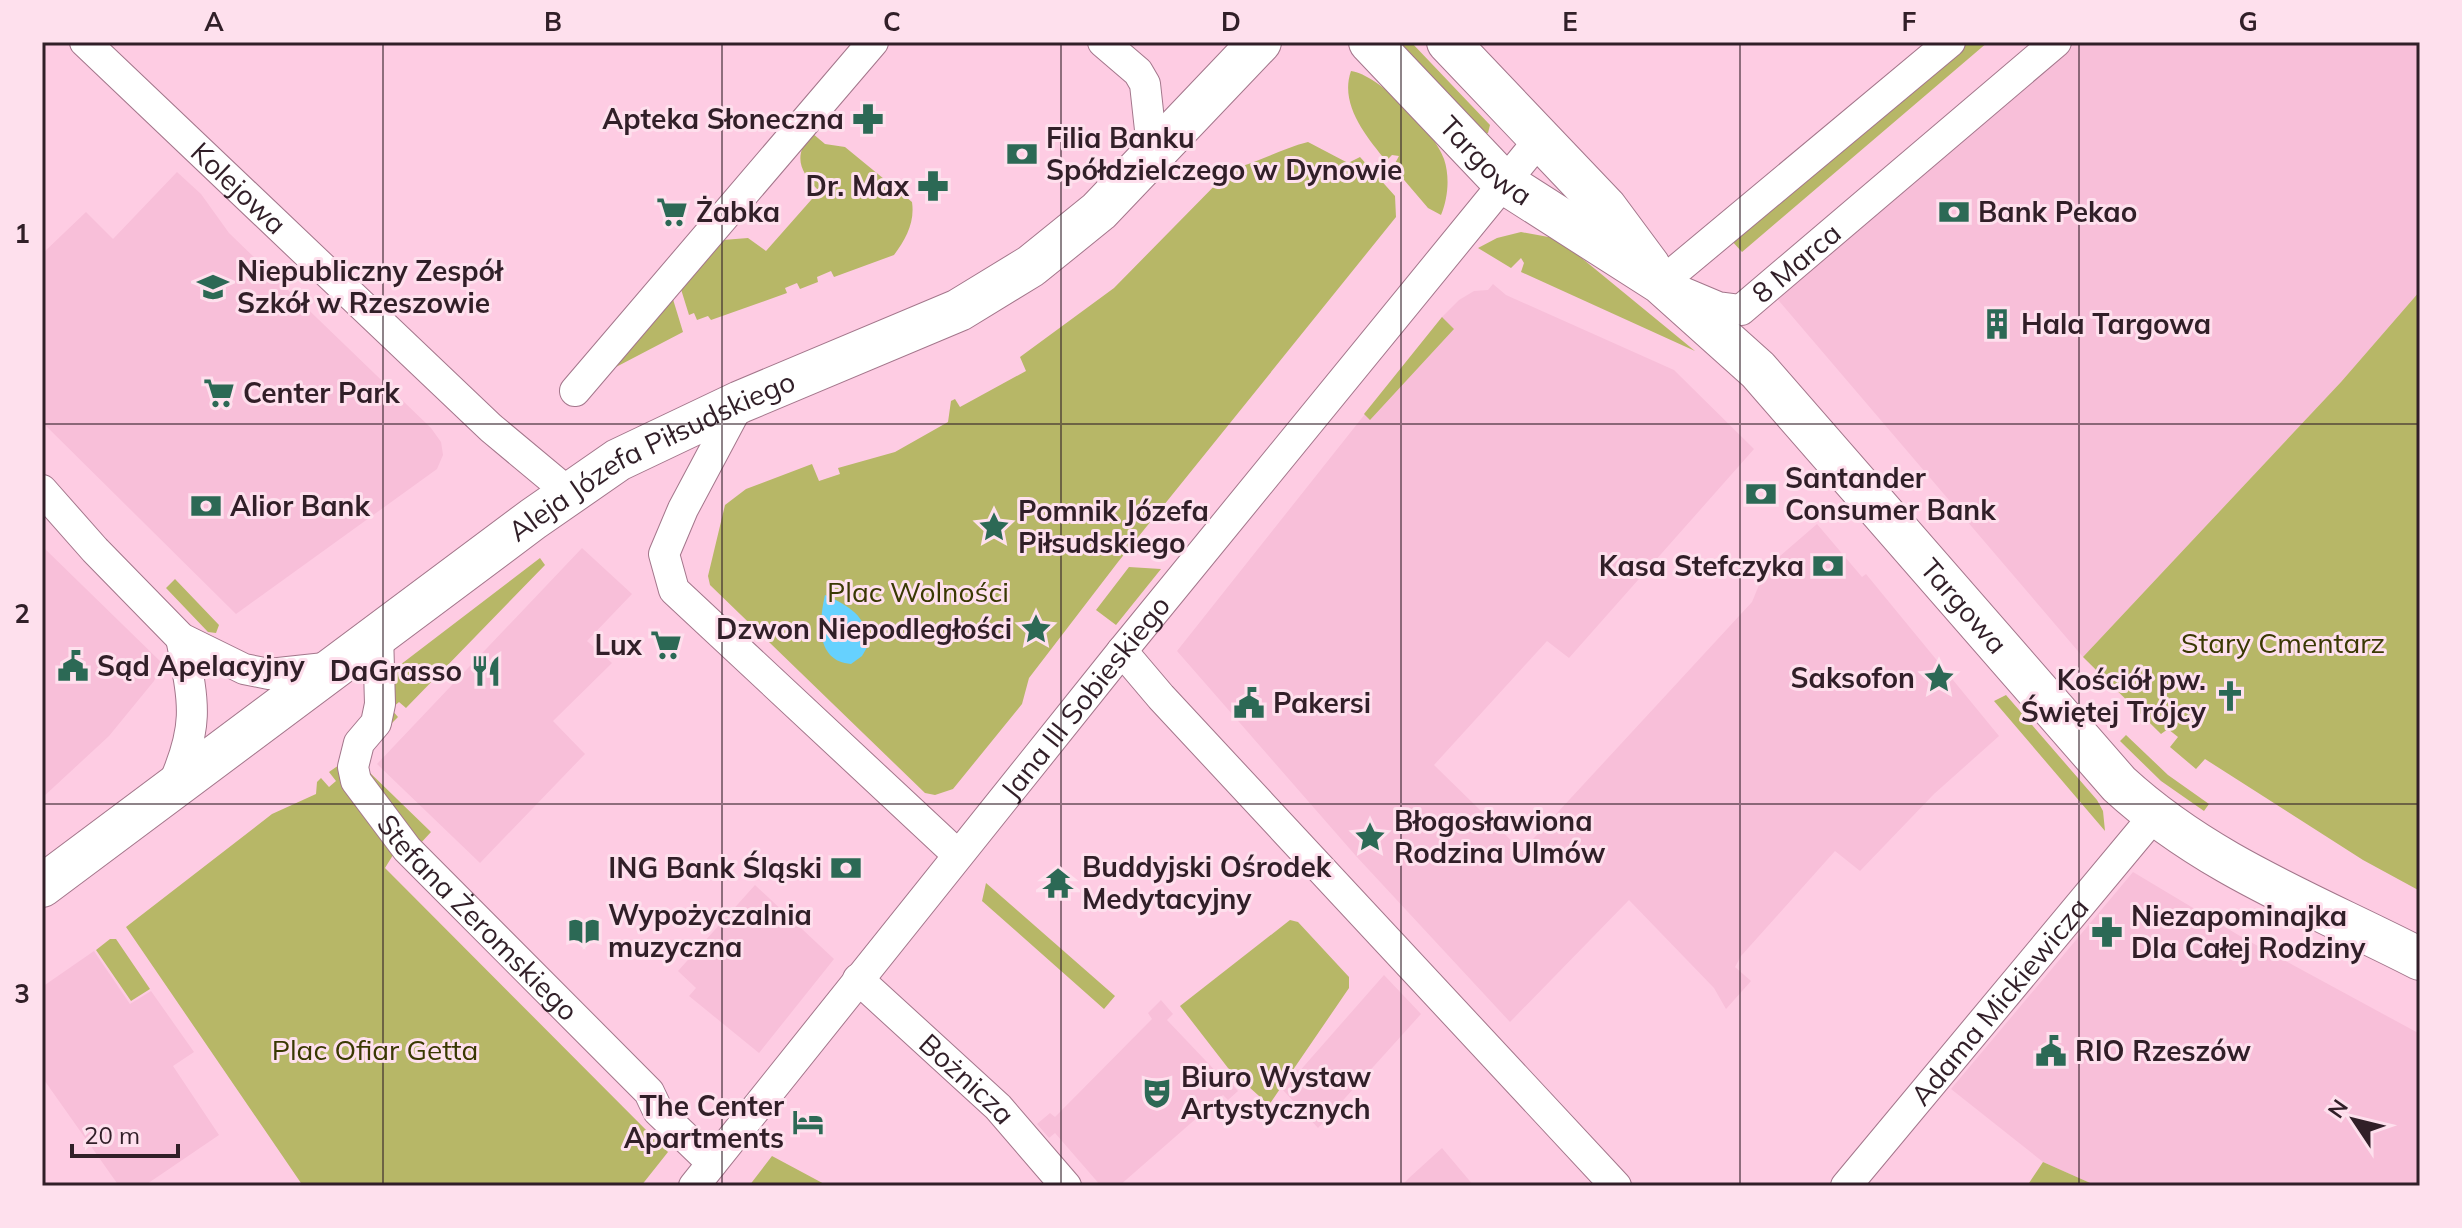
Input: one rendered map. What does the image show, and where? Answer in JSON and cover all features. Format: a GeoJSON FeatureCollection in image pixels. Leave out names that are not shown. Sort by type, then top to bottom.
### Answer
{"type":"FeatureCollection","features":[{"type":"Feature","properties":{"kind":"street","name":"Kolejowa"},"geometry":{"type":"LineString","coordinates":[[85,42],[480,418],[569,493]]}},
{"type":"Feature","properties":{"kind":"street"},"geometry":{"type":"LineString","coordinates":[[575,391],[873,42]]}},
{"type":"Feature","properties":{"kind":"street"},"geometry":{"type":"LineString","coordinates":[[1103,42],[1138,72],[1145,84],[1153,157]]}},
{"type":"Feature","properties":{"kind":"street","name":"Aleja Józefa Piłsudskiego"},"geometry":{"type":"LineString","coordinates":[[42,886],[378,634],[618,460],[740,402],[959,310],[1059,245],[1153,157],[1260,42]]}},
{"type":"Feature","properties":{"kind":"street","name":"Targowa"},"geometry":{"type":"LineString","coordinates":[[1370,42],[1503,182],[1661,283],[1758,370],[2104,768],[2154,816],[2200,849],[2420,959]]}},
{"type":"Feature","properties":{"kind":"street","name":"Targowa"},"geometry":{"type":"LineString","coordinates":[[1448,42],[1606,208],[1661,283]]}},
{"type":"Feature","properties":{"kind":"street"},"geometry":{"type":"LineString","coordinates":[[1661,283],[1950,42]]}},
{"type":"Feature","properties":{"kind":"street","name":"8 Marca"},"geometry":{"type":"LineString","coordinates":[[1661,283],[1718,307],[1741,310],[2056,42]]}},
{"type":"Feature","properties":{"kind":"street","name":"Jana III Sobieskiego"},"geometry":{"type":"LineString","coordinates":[[703,1174],[1122,651],[1540,139]]}},
{"type":"Feature","properties":{"kind":"street"},"geometry":{"type":"LineString","coordinates":[[740,402],[683,509],[664,554],[674,590],[958,855]]}},
{"type":"Feature","properties":{"kind":"street"},"geometry":{"type":"LineString","coordinates":[[42,490],[95,550],[181,638],[244,669],[269,674],[334,667]]}},
{"type":"Feature","properties":{"kind":"street","name":"Stefana Żeromskiego"},"geometry":{"type":"LineString","coordinates":[[378,634],[380,704],[376,723],[359,743],[353,767],[356,781],[407,849],[649,1092],[658,1111],[703,1174]]}},
{"type":"Feature","properties":{"kind":"street"},"geometry":{"type":"LineString","coordinates":[[171,789],[190,748],[193,722],[181,638]]}},
{"type":"Feature","properties":{"kind":"street"},"geometry":{"type":"LineString","coordinates":[[1122,651],[1161,697],[1616,1186]]}},
{"type":"Feature","properties":{"kind":"street","name":"Adama Mickiewicza"},"geometry":{"type":"LineString","coordinates":[[1846,1186],[2154,816]]}},
{"type":"Feature","properties":{"kind":"street","name":"Bożnicza"},"geometry":{"type":"LineString","coordinates":[[858,979],[998,1107],[1066,1186]]}},
{"type":"Feature","properties":{"kind":"shaded area"},"geometry":{"type":"Polygon","coordinates":[[[2040,42],[2420,42],[2420,291],[2341,382],[2083,657],[1762,281],[2040,42]]]}},
{"type":"Feature","properties":{"kind":"shaded area","name":"Center Park"},"geometry":{"type":"Polygon","coordinates":[[[177,172],[201,194],[229,233],[431,428],[441,442],[443,455],[437,469],[236,614],[42,422],[42,254],[86,212],[113,239],[177,172]]]}},
{"type":"Feature","properties":{"kind":"shaded area"},"geometry":{"type":"Polygon","coordinates":[[[1493,284],[1506,295],[1674,370],[1754,449],[1569,658],[1547,641],[1434,765],[1522,851],[1752,602],[1766,568],[1817,524],[1862,577],[1866,574],[1999,736],[1934,794],[1860,871],[1835,851],[1741,956],[1735,967],[1751,981],[1726,1009],[1714,988],[1629,900],[1510,1022],[1356,856],[1177,651],[1442,317],[1459,300],[1474,291],[1488,290],[1493,284]]]}},
{"type":"Feature","properties":{"kind":"shaded area"},"geometry":{"type":"Polygon","coordinates":[[[42,546],[162,663],[154,681],[109,736],[42,798],[42,546]]]}},
{"type":"Feature","properties":{"kind":"shaded area"},"geometry":{"type":"Polygon","coordinates":[[[582,548],[632,594],[587,641],[612,663],[553,721],[585,754],[480,863],[377,764],[582,548]]]}},
{"type":"Feature","properties":{"kind":"shaded area"},"geometry":{"type":"Polygon","coordinates":[[[2133,872],[2245,939],[2420,1034],[2420,1186],[2097,1186],[2043,1162],[1951,1089],[2133,872]]]}},
{"type":"Feature","properties":{"kind":"shaded area"},"geometry":{"type":"Polygon","coordinates":[[[755,885],[834,959],[759,1053],[689,996],[696,988],[678,971],[755,885]]]}},
{"type":"Feature","properties":{"kind":"shaded area"},"geometry":{"type":"Polygon","coordinates":[[[94,951],[130,1004],[151,991],[194,1052],[173,1066],[219,1135],[144,1186],[119,1186],[42,1077],[42,987],[94,951]]]}},
{"type":"Feature","properties":{"kind":"shaded area"},"geometry":{"type":"Polygon","coordinates":[[[1384,975],[1421,1014],[1318,1128],[1283,1090],[1384,975]]]}},
{"type":"Feature","properties":{"kind":"shaded area","name":"Biuro Wystaw Artystycznych"},"geometry":{"type":"Polygon","coordinates":[[[1161,1000],[1173,1014],[1167,1020],[1238,1091],[1228,1100],[1223,1095],[1119,1186],[1101,1186],[1055,1133],[1049,1138],[1037,1124],[1050,1113],[1055,1117],[1152,1019],[1148,1013],[1161,1000]]]}},
{"type":"Feature","properties":{"kind":"shaded area"},"geometry":{"type":"Polygon","coordinates":[[[1442,1148],[1474,1186],[1401,1186],[1409,1178],[1442,1148]]]}},
{"type":"Feature","properties":{"kind":"green space"},"geometry":{"type":"Polygon","coordinates":[[[1396,42],[1411,42],[1490,125],[1488,133],[1485,134],[1396,42]]]}},
{"type":"Feature","properties":{"kind":"green space"},"geometry":{"type":"Polygon","coordinates":[[[1963,42],[1988,42],[1742,252],[1731,240],[1963,42]]]}},
{"type":"Feature","properties":{"kind":"green space"},"geometry":{"type":"Polygon","coordinates":[[[1351,71],[1376,82],[1405,106],[1439,148],[1448,180],[1441,215],[1428,208],[1393,167],[1399,156],[1392,155],[1386,161],[1363,131],[1349,96],[1351,71]]]}},
{"type":"Feature","properties":{"kind":"green space"},"geometry":{"type":"Polygon","coordinates":[[[812,133],[825,144],[845,147],[912,202],[911,223],[894,255],[834,277],[831,271],[817,277],[818,282],[800,289],[797,283],[785,288],[787,293],[711,320],[708,316],[697,320],[694,313],[689,315],[680,286],[723,240],[748,238],[766,251],[819,191],[803,170],[800,156],[812,133]]]}},
{"type":"Feature","properties":{"kind":"green space","name":"Plac Wolności"},"geometry":{"type":"Polygon","coordinates":[[[1308,142],[1348,163],[1360,157],[1395,196],[1396,217],[1118,562],[1029,678],[1022,704],[953,789],[935,795],[925,793],[710,585],[708,576],[725,505],[746,489],[812,464],[819,481],[840,474],[838,468],[895,452],[948,422],[951,401],[955,399],[960,407],[1026,371],[1020,357],[1114,288],[1231,169],[1308,142]]]}},
{"type":"Feature","properties":{"kind":"green space"},"geometry":{"type":"Polygon","coordinates":[[[1521,232],[1554,238],[1567,246],[1695,351],[1521,272],[1524,263],[1521,258],[1511,268],[1478,248],[1497,238],[1521,232]]]}},
{"type":"Feature","properties":{"kind":"green space","name":"Stary Cmentarz"},"geometry":{"type":"Polygon","coordinates":[[[2420,291],[2420,891],[2363,860],[2205,759],[2196,769],[2170,747],[2178,737],[2168,729],[2161,734],[2083,657],[2341,382],[2420,291]]]}},
{"type":"Feature","properties":{"kind":"green space"},"geometry":{"type":"Polygon","coordinates":[[[672,296],[683,332],[616,367],[611,366],[672,296]]]}},
{"type":"Feature","properties":{"kind":"green space"},"geometry":{"type":"Polygon","coordinates":[[[1442,317],[1454,329],[1370,420],[1364,414],[1442,317]]]}},
{"type":"Feature","properties":{"kind":"green space"},"geometry":{"type":"Polygon","coordinates":[[[540,558],[545,565],[406,708],[399,702],[391,709],[398,717],[387,728],[392,678],[400,665],[540,558]]]}},
{"type":"Feature","properties":{"kind":"green space"},"geometry":{"type":"Polygon","coordinates":[[[1129,567],[1161,569],[1116,625],[1096,610],[1129,567]]]}},
{"type":"Feature","properties":{"kind":"green space"},"geometry":{"type":"Polygon","coordinates":[[[175,579],[219,625],[216,633],[208,632],[166,588],[175,579]]]}},
{"type":"Feature","properties":{"kind":"green space"},"geometry":{"type":"Polygon","coordinates":[[[2006,695],[2097,800],[2103,811],[2105,831],[1994,701],[2006,695]]]}},
{"type":"Feature","properties":{"kind":"green space"},"geometry":{"type":"Polygon","coordinates":[[[2126,735],[2168,775],[2209,804],[2204,811],[2161,781],[2120,741],[2126,735]]]}},
{"type":"Feature","properties":{"kind":"green space","name":"Plac Ofiar Getta"},"geometry":{"type":"Polygon","coordinates":[[[339,765],[393,855],[385,868],[668,1152],[641,1186],[303,1186],[126,927],[272,814],[316,794],[317,782],[321,778],[329,787],[336,781],[329,772],[339,765]]]}},
{"type":"Feature","properties":{"kind":"green space"},"geometry":{"type":"Polygon","coordinates":[[[363,766],[431,832],[418,846],[363,766]]]}},
{"type":"Feature","properties":{"kind":"green space"},"geometry":{"type":"Polygon","coordinates":[[[986,883],[1115,996],[1104,1009],[982,901],[986,883]]]}},
{"type":"Feature","properties":{"kind":"green space"},"geometry":{"type":"Polygon","coordinates":[[[1290,920],[1298,922],[1349,977],[1349,988],[1269,1105],[1228,1068],[1180,1006],[1290,920]]]}},
{"type":"Feature","properties":{"kind":"green space"},"geometry":{"type":"Polygon","coordinates":[[[110,939],[116,939],[150,989],[131,1001],[96,950],[110,939]]]}},
{"type":"Feature","properties":{"kind":"green space"},"geometry":{"type":"Polygon","coordinates":[[[772,1156],[828,1186],[749,1186],[772,1156]]]}},
{"type":"Feature","properties":{"kind":"green space"},"geometry":{"type":"Polygon","coordinates":[[[2043,1162],[2097,1186],[2027,1186],[2043,1162]]]}},
{"type":"Feature","properties":{"kind":"water"},"geometry":{"type":"Polygon","coordinates":[[[825,595],[849,608],[864,626],[869,644],[862,656],[851,664],[839,661],[825,648],[821,617],[825,595]]]}},
{"type":"Feature","properties":{"kind":"place","name":"Apteka Słoneczna"},"geometry":{"type":"Point","coordinates":[868,119]}},
{"type":"Feature","properties":{"kind":"place","name":"Filia Banku Spółdzielczego w Dynowie"},"geometry":{"type":"Point","coordinates":[1022,154]}},
{"type":"Feature","properties":{"kind":"place","name":"Dr. Max"},"geometry":{"type":"Point","coordinates":[933,186]}},
{"type":"Feature","properties":{"kind":"place","name":"Żabka"},"geometry":{"type":"Point","coordinates":[672,212]}},
{"type":"Feature","properties":{"kind":"place","name":"Bank Pekao"},"geometry":{"type":"Point","coordinates":[1954,212]}},
{"type":"Feature","properties":{"kind":"place","name":"Niepubliczny Zespół Szkół w Rzeszowie"},"geometry":{"type":"Point","coordinates":[213,287]}},
{"type":"Feature","properties":{"kind":"place","name":"Hala Targowa"},"geometry":{"type":"Point","coordinates":[1997,324]}},
{"type":"Feature","properties":{"kind":"place","name":"Center Park"},"geometry":{"type":"Point","coordinates":[219,393]}},
{"type":"Feature","properties":{"kind":"place","name":"Santander Consumer Bank"},"geometry":{"type":"Point","coordinates":[1761,494]}},
{"type":"Feature","properties":{"kind":"place","name":"Alior Bank"},"geometry":{"type":"Point","coordinates":[206,506]}},
{"type":"Feature","properties":{"kind":"place","name":"Pomnik Józefa Piłsudskiego"},"geometry":{"type":"Point","coordinates":[994,527]}},
{"type":"Feature","properties":{"kind":"place","name":"Kasa Stefczyka"},"geometry":{"type":"Point","coordinates":[1828,566]}},
{"type":"Feature","properties":{"kind":"place","name":"Dzwon Niepodległości"},"geometry":{"type":"Point","coordinates":[1036,629]}},
{"type":"Feature","properties":{"kind":"place","name":"Lux"},"geometry":{"type":"Point","coordinates":[666,645]}},
{"type":"Feature","properties":{"kind":"place","name":"Sąd Apelacyjny"},"geometry":{"type":"Point","coordinates":[73,666]}},
{"type":"Feature","properties":{"kind":"place","name":"DaGrasso"},"geometry":{"type":"Point","coordinates":[486,671]}},
{"type":"Feature","properties":{"kind":"place","name":"Saksofon"},"geometry":{"type":"Point","coordinates":[1939,678]}},
{"type":"Feature","properties":{"kind":"place","name":"Kościół pw. Świętej Trójcy"},"geometry":{"type":"Point","coordinates":[2230,696]}},
{"type":"Feature","properties":{"kind":"place","name":"Pakersi"},"geometry":{"type":"Point","coordinates":[1249,703]}},
{"type":"Feature","properties":{"kind":"place","name":"Błogosławiona Rodzina Ulmów"},"geometry":{"type":"Point","coordinates":[1370,837]}},
{"type":"Feature","properties":{"kind":"place","name":"ING Bank Śląski"},"geometry":{"type":"Point","coordinates":[846,868]}},
{"type":"Feature","properties":{"kind":"place","name":"Buddyjski Ośrodek Medytacyjny"},"geometry":{"type":"Point","coordinates":[1058,883]}},
{"type":"Feature","properties":{"kind":"place","name":"Wypożyczalnia muzyczna"},"geometry":{"type":"Point","coordinates":[584,931]}},
{"type":"Feature","properties":{"kind":"place","name":"Niezapominajka Dla Całej Rodziny"},"geometry":{"type":"Point","coordinates":[2107,932]}},
{"type":"Feature","properties":{"kind":"place","name":"RIO Rzeszów"},"geometry":{"type":"Point","coordinates":[2051,1051]}},
{"type":"Feature","properties":{"kind":"place","name":"Biuro Wystaw Artystycznych"},"geometry":{"type":"Point","coordinates":[1157,1093]}},
{"type":"Feature","properties":{"kind":"place","name":"The Center Apartments"},"geometry":{"type":"Point","coordinates":[808,1122]}}]}
